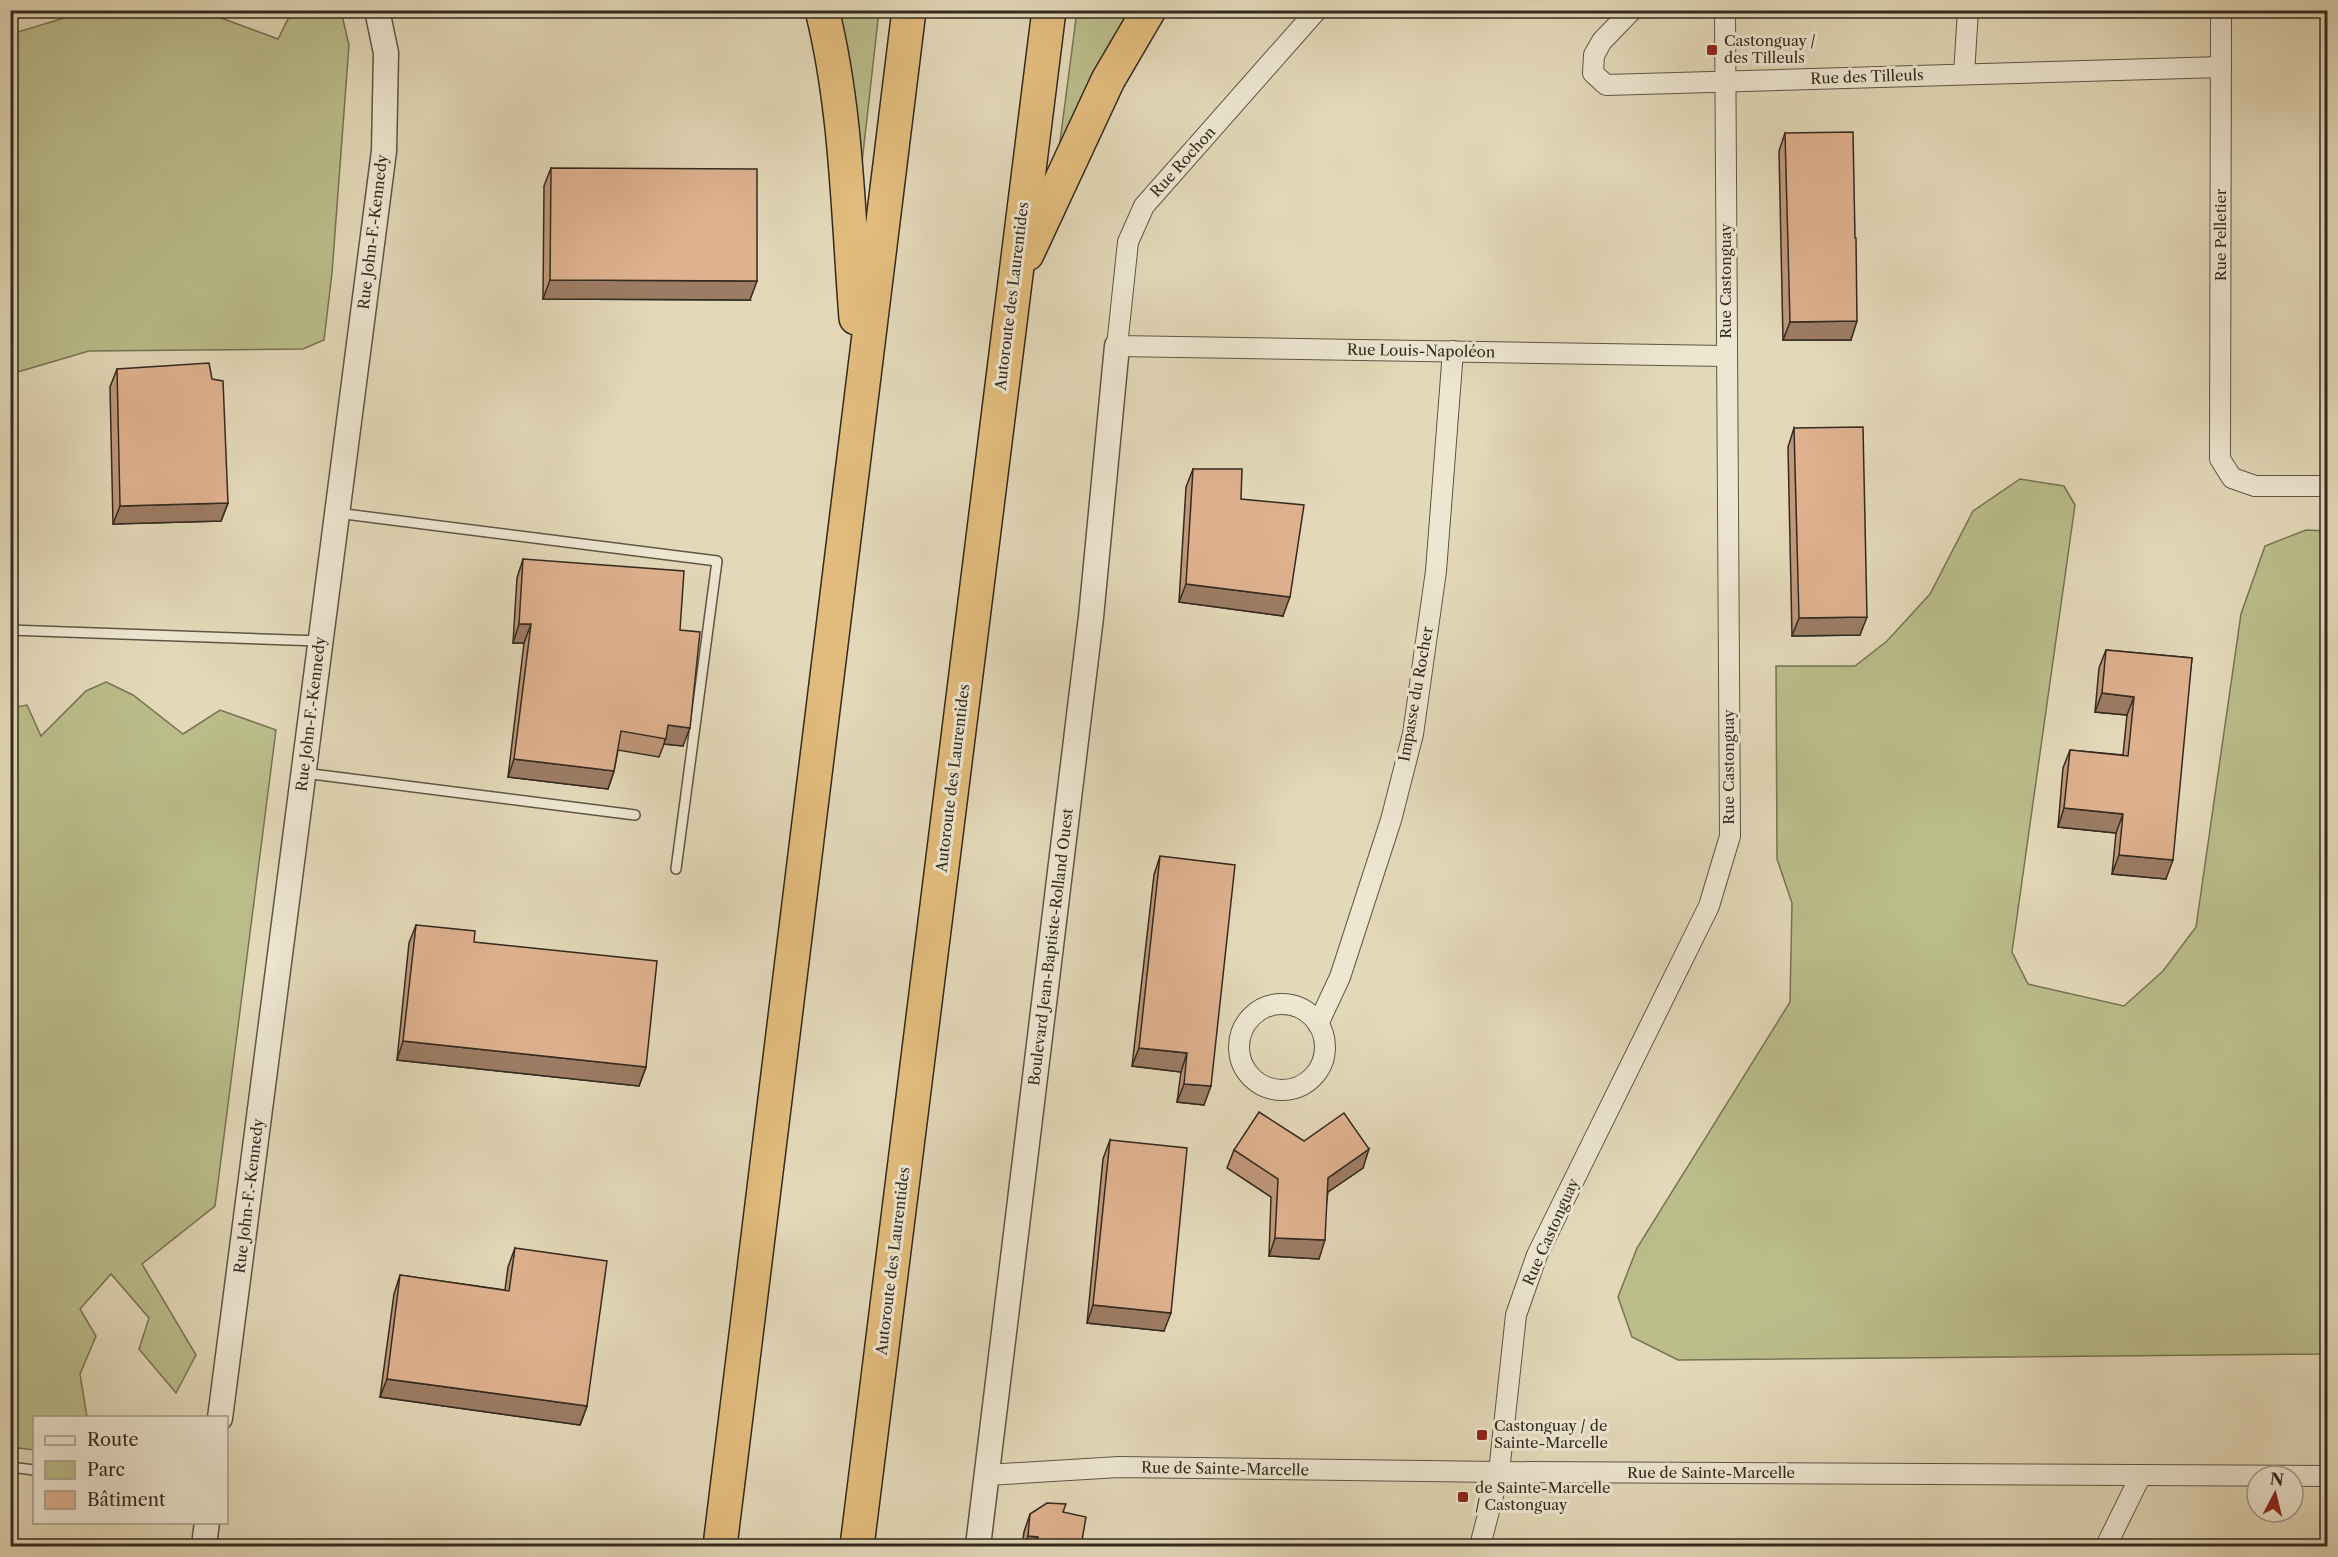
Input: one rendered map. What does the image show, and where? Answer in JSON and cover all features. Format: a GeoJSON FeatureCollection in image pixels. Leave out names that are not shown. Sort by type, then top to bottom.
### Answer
{"type":"FeatureCollection","features":[{"type":"Feature","properties":{"kind":"highway"},"geometry":{"type":"LineString","coordinates":[[822,10],[831,52],[842,132],[861,392]]}},
{"type":"Feature","properties":{"kind":"highway"},"geometry":{"type":"LineString","coordinates":[[720,1546],[909,10]]}},
{"type":"Feature","properties":{"kind":"highway","name":"Autoroute des Laurentides"},"geometry":{"type":"LineString","coordinates":[[857,1546],[1049,10]]}},
{"type":"Feature","properties":{"kind":"highway"},"geometry":{"type":"LineString","coordinates":[[1014,280],[1108,80],[1149,10]]}},
{"type":"Feature","properties":{"kind":"street","name":"Rue John-F.-Kennedy"},"geometry":{"type":"LineString","coordinates":[[220,1416],[384,151],[386,54],[377,10]]}},
{"type":"Feature","properties":{"kind":"street","name":"Rue Rochon"},"geometry":{"type":"LineString","coordinates":[[1117,346],[1128,242],[1144,206],[1317,10]]}},
{"type":"Feature","properties":{"kind":"street","name":"Rue des Tilleuls"},"geometry":{"type":"LineString","coordinates":[[1632,10],[1602,41],[1594,55],[1593,73],[1606,85],[2221,67]]}},
{"type":"Feature","properties":{"kind":"street","name":"Rue Castonguay"},"geometry":{"type":"LineString","coordinates":[[1480,1546],[1499,1472],[1516,1315],[1537,1255],[1709,906],[1730,836],[1725,356],[1725,10]]}},
{"type":"Feature","properties":{"kind":"street"},"geometry":{"type":"LineString","coordinates":[[1964,75],[1968,10]]}},
{"type":"Feature","properties":{"kind":"street","name":"Rue Pelletier"},"geometry":{"type":"LineString","coordinates":[[2221,10],[2220,459],[2232,478],[2255,486],[2328,486]]}},
{"type":"Feature","properties":{"kind":"street","name":"Rue Louis-Napoléon"},"geometry":{"type":"LineString","coordinates":[[1117,346],[1725,356]]}},
{"type":"Feature","properties":{"kind":"street","name":"Boulevard Jean-Baptiste-Rolland Ouest"},"geometry":{"type":"LineString","coordinates":[[978,1546],[1090,629],[1117,346]]}},
{"type":"Feature","properties":{"kind":"street","name":"Impasse du Rocher"},"geometry":{"type":"LineString","coordinates":[[1318,1024],[1343,966],[1391,820],[1413,734],[1436,571],[1453,351]]}},
{"type":"Feature","properties":{"kind":"street"},"geometry":{"type":"LineString","coordinates":[[1274,1006],[1295,1007],[1308,1013],[1318,1024],[1324,1043],[1322,1064],[1304,1085],[1284,1090],[1263,1086],[1252,1078],[1243,1066],[1239,1053],[1240,1038],[1245,1025],[1255,1014],[1274,1006]]}},
{"type":"Feature","properties":{"kind":"street","name":"Rue de Sainte-Marcelle"},"geometry":{"type":"LineString","coordinates":[[987,1475],[1119,1467],[1499,1472],[2328,1476]]}},
{"type":"Feature","properties":{"kind":"street"},"geometry":{"type":"LineString","coordinates":[[2106,1546],[2140,1475]]}},
{"type":"Feature","properties":{"kind":"street"},"geometry":{"type":"LineString","coordinates":[[204,1546],[207,1524]]}},
{"type":"Feature","properties":{"kind":"lane"},"geometry":{"type":"LineString","coordinates":[[337,513],[717,561],[676,868]]}},
{"type":"Feature","properties":{"kind":"lane"},"geometry":{"type":"LineString","coordinates":[[10,630],[321,641]]}},
{"type":"Feature","properties":{"kind":"lane"},"geometry":{"type":"LineString","coordinates":[[304,773],[635,815]]}},
{"type":"Feature","properties":{"kind":"lane"},"geometry":{"type":"LineString","coordinates":[[10,1467],[33,1470]]}},
{"type":"Feature","properties":{"kind":"green space"},"geometry":{"type":"Polygon","coordinates":[[[292,11],[341,11],[349,45],[332,273],[324,340],[303,349],[89,351],[11,372],[11,34],[84,12],[205,12],[278,39],[292,11]]]}},
{"type":"Feature","properties":{"kind":"green space"},"geometry":{"type":"Polygon","coordinates":[[[838,11],[879,11],[858,198],[858,133],[854,94],[838,11]]]}},
{"type":"Feature","properties":{"kind":"green space"},"geometry":{"type":"Polygon","coordinates":[[[1077,11],[1130,11],[1095,72],[1058,157],[1077,11]]]}},
{"type":"Feature","properties":{"kind":"green space"},"geometry":{"type":"Polygon","coordinates":[[[2020,479],[2064,486],[2075,505],[2012,952],[2028,984],[2124,1006],[2163,971],[2196,927],[2241,614],[2265,546],[2306,530],[2327,531],[2327,1351],[2323,1354],[1678,1360],[1632,1337],[1618,1297],[1637,1248],[1790,1002],[1792,903],[1777,859],[1776,666],[1855,666],[1887,641],[1930,594],[1973,511],[2020,479]]]}},
{"type":"Feature","properties":{"kind":"green space"},"geometry":{"type":"Polygon","coordinates":[[[106,682],[133,695],[183,734],[220,710],[276,730],[215,1206],[142,1264],[196,1355],[176,1393],[139,1349],[149,1318],[111,1274],[80,1309],[96,1336],[80,1374],[87,1416],[33,1416],[33,1450],[11,1447],[11,708],[27,705],[41,736],[86,691],[106,682]]]}},
{"type":"Feature","properties":{"kind":"building"},"geometry":{"type":"Polygon","coordinates":[[[1853,132],[1857,321],[1790,322],[1785,133],[1853,132]]]}},
{"type":"Feature","properties":{"kind":"building"},"geometry":{"type":"Polygon","coordinates":[[[551,168],[757,169],[757,281],[550,280],[551,168]]]}},
{"type":"Feature","properties":{"kind":"building"},"geometry":{"type":"Polygon","coordinates":[[[209,363],[212,379],[223,381],[228,503],[120,506],[117,369],[209,363]]]}},
{"type":"Feature","properties":{"kind":"building"},"geometry":{"type":"Polygon","coordinates":[[[1863,427],[1867,617],[1799,618],[1794,428],[1863,427]]]}},
{"type":"Feature","properties":{"kind":"building"},"geometry":{"type":"Polygon","coordinates":[[[1193,469],[1242,469],[1241,499],[1304,505],[1290,597],[1186,584],[1193,469]]]}},
{"type":"Feature","properties":{"kind":"building"},"geometry":{"type":"Polygon","coordinates":[[[523,559],[684,571],[680,630],[700,632],[690,728],[668,725],[666,739],[621,731],[614,771],[514,759],[531,624],[519,624],[523,559]]]}},
{"type":"Feature","properties":{"kind":"building"},"geometry":{"type":"Polygon","coordinates":[[[2106,650],[2192,658],[2173,860],[2119,855],[2123,814],[2064,808],[2070,750],[2128,756],[2134,697],[2102,693],[2106,650]]]}},
{"type":"Feature","properties":{"kind":"building"},"geometry":{"type":"Polygon","coordinates":[[[1160,856],[1235,865],[1211,1086],[1184,1084],[1187,1053],[1139,1048],[1160,856]]]}},
{"type":"Feature","properties":{"kind":"building"},"geometry":{"type":"Polygon","coordinates":[[[416,925],[475,931],[474,942],[657,961],[646,1067],[403,1041],[416,925]]]}},
{"type":"Feature","properties":{"kind":"building"},"geometry":{"type":"Polygon","coordinates":[[[1259,1112],[1304,1141],[1344,1113],[1369,1149],[1328,1178],[1325,1240],[1275,1238],[1278,1179],[1234,1150],[1259,1112]]]}},
{"type":"Feature","properties":{"kind":"building"},"geometry":{"type":"Polygon","coordinates":[[[1110,1140],[1187,1148],[1171,1313],[1093,1305],[1110,1140]]]}},
{"type":"Feature","properties":{"kind":"building"},"geometry":{"type":"Polygon","coordinates":[[[515,1248],[607,1261],[587,1406],[387,1379],[400,1275],[509,1291],[515,1248]]]}},
{"type":"Feature","properties":{"kind":"building"},"geometry":{"type":"Polygon","coordinates":[[[1047,1503],[1066,1504],[1063,1512],[1086,1517],[1081,1546],[1036,1546],[1038,1537],[1028,1536],[1030,1514],[1047,1503]]]}},
{"type":"Feature","properties":{"kind":"place","name":"Castonguay / des Tilleuls"},"geometry":{"type":"Point","coordinates":[1712,50]}},
{"type":"Feature","properties":{"kind":"place","name":"Castonguay / de Sainte-Marcelle"},"geometry":{"type":"Point","coordinates":[1482,1435]}},
{"type":"Feature","properties":{"kind":"place","name":"de Sainte-Marcelle / Castonguay"},"geometry":{"type":"Point","coordinates":[1463,1497]}}]}
